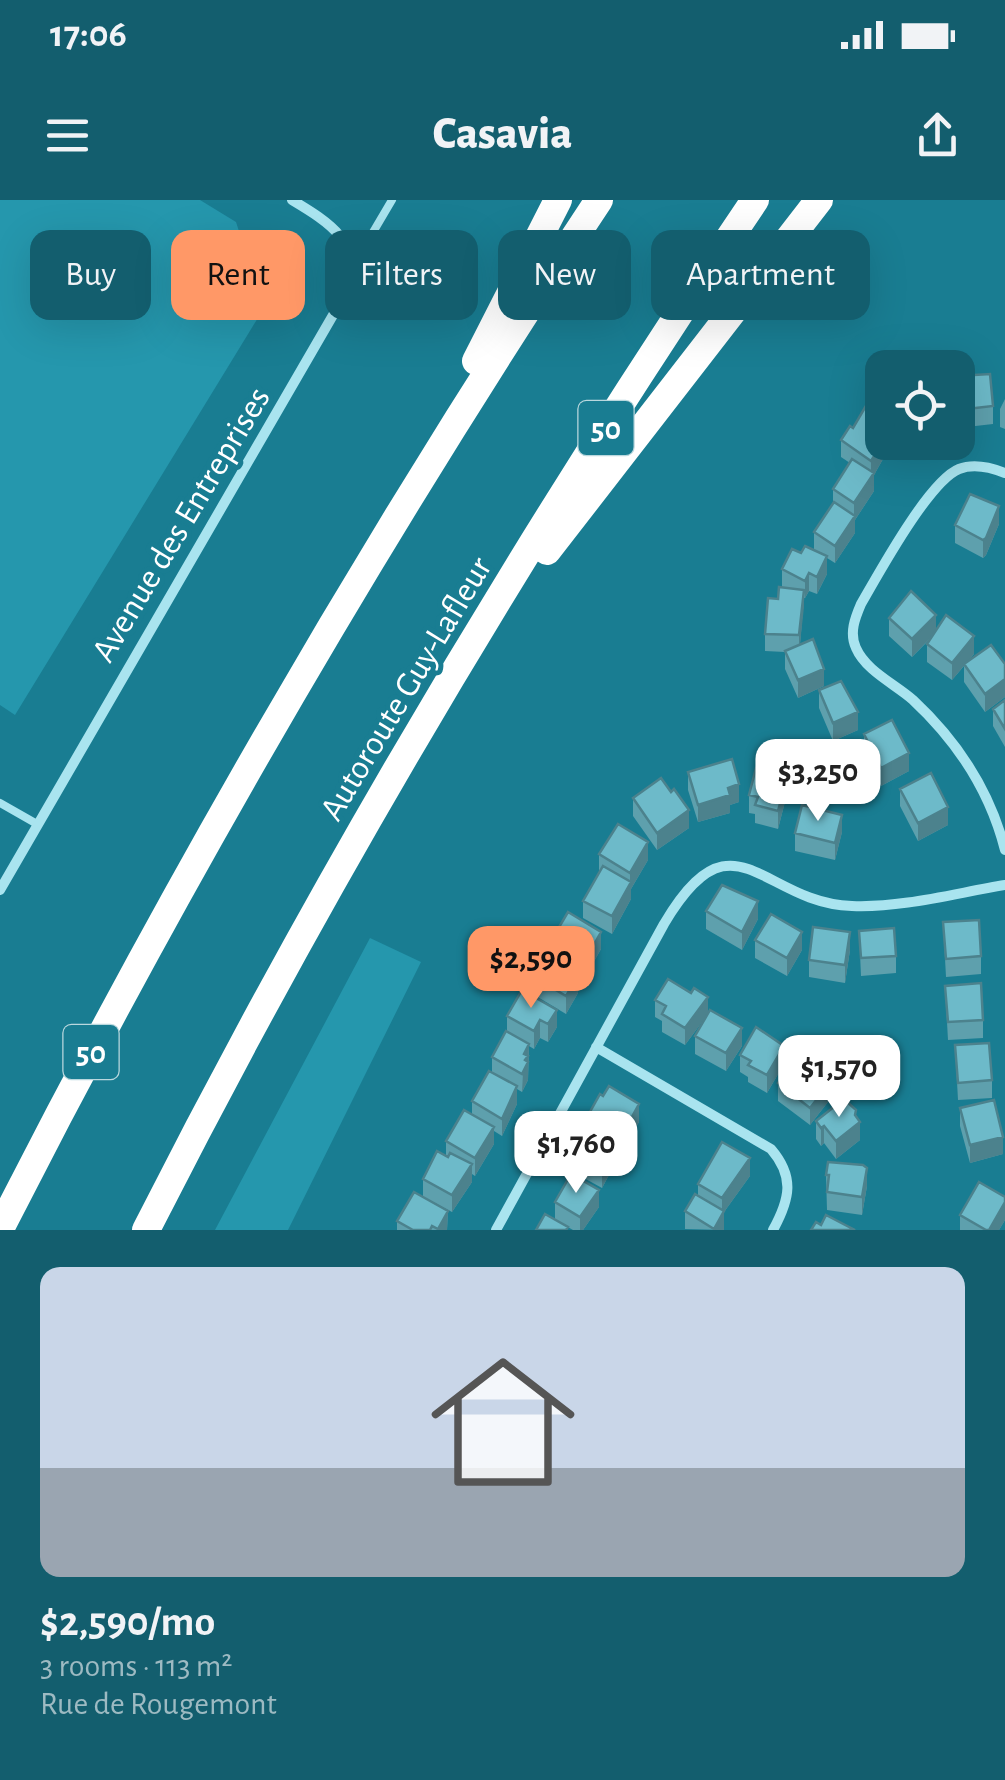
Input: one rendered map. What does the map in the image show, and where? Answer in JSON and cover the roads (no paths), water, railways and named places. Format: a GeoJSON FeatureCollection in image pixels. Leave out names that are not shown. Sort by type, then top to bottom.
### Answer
{"type":"FeatureCollection","features":[{"type":"Feature","properties":{"kind":"highway"},"geometry":{"type":"LineString","coordinates":[[391,527],[558,200]]}},
{"type":"Feature","properties":{"kind":"highway","name":"50"},"geometry":{"type":"LineString","coordinates":[[0,1229],[187,878],[391,527],[599,200]]}},
{"type":"Feature","properties":{"kind":"highway","name":"Autoroute Guy-Lafleur"},"geometry":{"type":"LineString","coordinates":[[146,1230],[314,917],[464,660],[587,456],[754,200]]}},
{"type":"Feature","properties":{"kind":"highway"},"geometry":{"type":"LineString","coordinates":[[464,660],[819,200]]}},
{"type":"Feature","properties":{"kind":"street"},"geometry":{"type":"LineString","coordinates":[[292,200],[337,230]]}},
{"type":"Feature","properties":{"kind":"street","name":"Avenue des Entreprises"},"geometry":{"type":"LineString","coordinates":[[0,890],[331,320]]}},
{"type":"Feature","properties":{"kind":"street"},"geometry":{"type":"LineString","coordinates":[[1005,473],[970,466],[942,480],[861,604],[853,638],[856,650],[869,666],[930,717],[964,757],[989,806],[1005,850]]}},
{"type":"Feature","properties":{"kind":"street"},"geometry":{"type":"LineString","coordinates":[[496,1230],[680,896],[708,871],[741,866],[808,898],[856,906],[1005,885]]}},
{"type":"Feature","properties":{"kind":"street"},"geometry":{"type":"LineString","coordinates":[[596,1047],[771,1149],[783,1162],[789,1196],[773,1230]]}},
{"type":"Feature","properties":{"kind":"lane"},"geometry":{"type":"LineString","coordinates":[[374,230],[392,200]]}},
{"type":"Feature","properties":{"kind":"lane"},"geometry":{"type":"LineString","coordinates":[[0,803],[37,824]]}}]}
